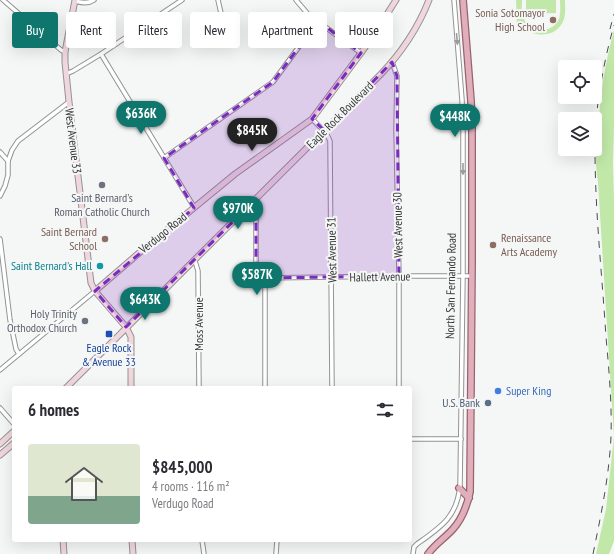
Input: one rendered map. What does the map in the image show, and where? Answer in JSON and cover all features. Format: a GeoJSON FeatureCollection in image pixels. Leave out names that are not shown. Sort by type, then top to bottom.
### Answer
{"type":"FeatureCollection","features":[{"type":"Feature","properties":{"kind":"main road","name":"North San Fernando Road"},"geometry":{"type":"LineString","coordinates":[[428,554],[452,530],[463,515],[469,498],[471,477],[472,128],[463,0]]}},
{"type":"Feature","properties":{"kind":"main road"},"geometry":{"type":"LineString","coordinates":[[460,488],[469,498]]}},
{"type":"Feature","properties":{"kind":"street"},"geometry":{"type":"LineString","coordinates":[[3,0],[61,50],[66,52]]}},
{"type":"Feature","properties":{"kind":"street"},"geometry":{"type":"LineString","coordinates":[[75,0],[82,3],[92,2],[94,0]]}},
{"type":"Feature","properties":{"kind":"street","name":"West Avenue 33"},"geometry":{"type":"LineString","coordinates":[[75,0],[65,62],[68,102],[91,283],[95,291],[126,327],[131,337],[131,386]]}},
{"type":"Feature","properties":{"kind":"street"},"geometry":{"type":"LineString","coordinates":[[66,74],[74,71],[101,54],[182,0]]}},
{"type":"Feature","properties":{"kind":"street"},"geometry":{"type":"LineString","coordinates":[[218,0],[221,12]]}},
{"type":"Feature","properties":{"kind":"street"},"geometry":{"type":"LineString","coordinates":[[296,0],[306,12]]}},
{"type":"Feature","properties":{"kind":"street","name":"Verdugo Road"},"geometry":{"type":"LineString","coordinates":[[0,370],[235,174],[312,119],[361,53],[396,0]]}},
{"type":"Feature","properties":{"kind":"street","name":"Eagle Rock Boulevard"},"geometry":{"type":"LineString","coordinates":[[68,386],[382,74],[405,46],[423,15],[428,0]]}},
{"type":"Feature","properties":{"kind":"street","name":"North San Fernando Road"},"geometry":{"type":"LineString","coordinates":[[413,554],[414,547],[449,518],[457,501],[460,488],[463,276],[463,122],[454,0]]}},
{"type":"Feature","properties":{"kind":"street"},"geometry":{"type":"LineString","coordinates":[[327,28],[361,53]]}},
{"type":"Feature","properties":{"kind":"street"},"geometry":{"type":"LineString","coordinates":[[164,158],[273,82],[298,48]]}},
{"type":"Feature","properties":{"kind":"street"},"geometry":{"type":"LineString","coordinates":[[101,54],[194,208]]}},
{"type":"Feature","properties":{"kind":"street","name":"West Avenue 30"},"geometry":{"type":"LineString","coordinates":[[392,62],[397,76],[396,136],[399,276],[399,386]]}},
{"type":"Feature","properties":{"kind":"street"},"geometry":{"type":"LineString","coordinates":[[0,196],[8,175],[8,161],[12,150],[18,141],[68,102]]}},
{"type":"Feature","properties":{"kind":"street"},"geometry":{"type":"LineString","coordinates":[[312,119],[325,131]]}},
{"type":"Feature","properties":{"kind":"street","name":"West Avenue 31"},"geometry":{"type":"LineString","coordinates":[[325,131],[330,138],[332,386]]}},
{"type":"Feature","properties":{"kind":"street"},"geometry":{"type":"LineString","coordinates":[[0,152],[8,161]]}},
{"type":"Feature","properties":{"kind":"street"},"geometry":{"type":"LineString","coordinates":[[252,203],[256,215],[256,268],[263,278],[265,289],[266,386]]}},
{"type":"Feature","properties":{"kind":"street"},"geometry":{"type":"LineString","coordinates":[[0,239],[10,321],[18,354]]}},
{"type":"Feature","properties":{"kind":"street","name":"Moss Avenue"},"geometry":{"type":"LineString","coordinates":[[194,261],[198,270],[199,386]]}},
{"type":"Feature","properties":{"kind":"street","name":"Hallett Avenue"},"geometry":{"type":"LineString","coordinates":[[263,278],[472,276]]}},
{"type":"Feature","properties":{"kind":"street"},"geometry":{"type":"LineString","coordinates":[[0,408],[12,422]]}},
{"type":"Feature","properties":{"kind":"street"},"geometry":{"type":"LineString","coordinates":[[0,444],[12,434]]}},
{"type":"Feature","properties":{"kind":"street"},"geometry":{"type":"LineString","coordinates":[[412,440],[461,439]]}},
{"type":"Feature","properties":{"kind":"street"},"geometry":{"type":"LineString","coordinates":[[0,455],[12,445]]}},
{"type":"Feature","properties":{"kind":"street"},"geometry":{"type":"LineString","coordinates":[[63,542],[64,554]]}},
{"type":"Feature","properties":{"kind":"street"},"geometry":{"type":"LineString","coordinates":[[132,542],[133,554]]}},
{"type":"Feature","properties":{"kind":"street"},"geometry":{"type":"LineString","coordinates":[[202,542],[204,554]]}},
{"type":"Feature","properties":{"kind":"street"},"geometry":{"type":"LineString","coordinates":[[276,554],[277,542]]}},
{"type":"Feature","properties":{"kind":"highlighted area"},"geometry":{"type":"Polygon","coordinates":[[[318,21],[361,53],[312,119],[325,131],[392,62],[397,76],[399,276],[263,278],[256,268],[256,199],[126,327],[95,291],[194,208],[164,158],[273,82],[318,21]]]}},
{"type":"Feature","properties":{"kind":"green space"},"geometry":{"type":"Polygon","coordinates":[[[516,0],[522,0],[523,17],[527,24],[536,29],[546,29],[556,24],[560,17],[560,0],[565,0],[564,19],[557,30],[552,33],[534,33],[523,27],[523,29],[517,29],[516,0]]]}},
{"type":"Feature","properties":{"kind":"green space"},"geometry":{"type":"Polygon","coordinates":[[[526,0],[556,0],[556,13],[526,14],[526,0]]]}},
{"type":"Feature","properties":{"kind":"green space"},"geometry":{"type":"Polygon","coordinates":[[[614,30],[614,437],[596,169],[596,156],[602,156],[602,112],[600,112],[601,104],[602,104],[602,92],[614,30]]]}},
{"type":"Feature","properties":{"kind":"green space"},"geometry":{"type":"Polygon","coordinates":[[[614,437],[614,541],[609,554],[596,554],[606,509],[614,437]]]}},
{"type":"Feature","properties":{"kind":"railway"},"geometry":{"type":"LineString","coordinates":[[610,29],[614,14]]}},
{"type":"Feature","properties":{"kind":"railway"},"geometry":{"type":"LineString","coordinates":[[597,112],[607,52],[614,25]]}},
{"type":"Feature","properties":{"kind":"railway"},"geometry":{"type":"LineString","coordinates":[[593,554],[607,481],[611,437],[611,400],[597,220],[595,156]]}},
{"type":"Feature","properties":{"kind":"place","name":"Sonia Sotomayor High School"},"geometry":{"type":"Point","coordinates":[553,20]}},
{"type":"Feature","properties":{"kind":"place","name":"Saint Bernard's Roman Catholic Church"},"geometry":{"type":"Point","coordinates":[102,185]}},
{"type":"Feature","properties":{"kind":"place","name":"Saint Bernard School"},"geometry":{"type":"Point","coordinates":[105,239]}},
{"type":"Feature","properties":{"kind":"place","name":"Renaissance Arts Academy"},"geometry":{"type":"Point","coordinates":[493,245]}},
{"type":"Feature","properties":{"kind":"place","name":"Saint Bernard's Hall"},"geometry":{"type":"Point","coordinates":[100,266]}},
{"type":"Feature","properties":{"kind":"place","name":"Holy Trinity Orthodox Church"},"geometry":{"type":"Point","coordinates":[85,321]}},
{"type":"Feature","properties":{"kind":"place","name":"Eagle Rock & Avenue 33"},"geometry":{"type":"Point","coordinates":[109,334]}},
{"type":"Feature","properties":{"kind":"place","name":"Super King"},"geometry":{"type":"Point","coordinates":[498,391]}},
{"type":"Feature","properties":{"kind":"place","name":"U.S. Bank"},"geometry":{"type":"Point","coordinates":[488,403]}}]}
